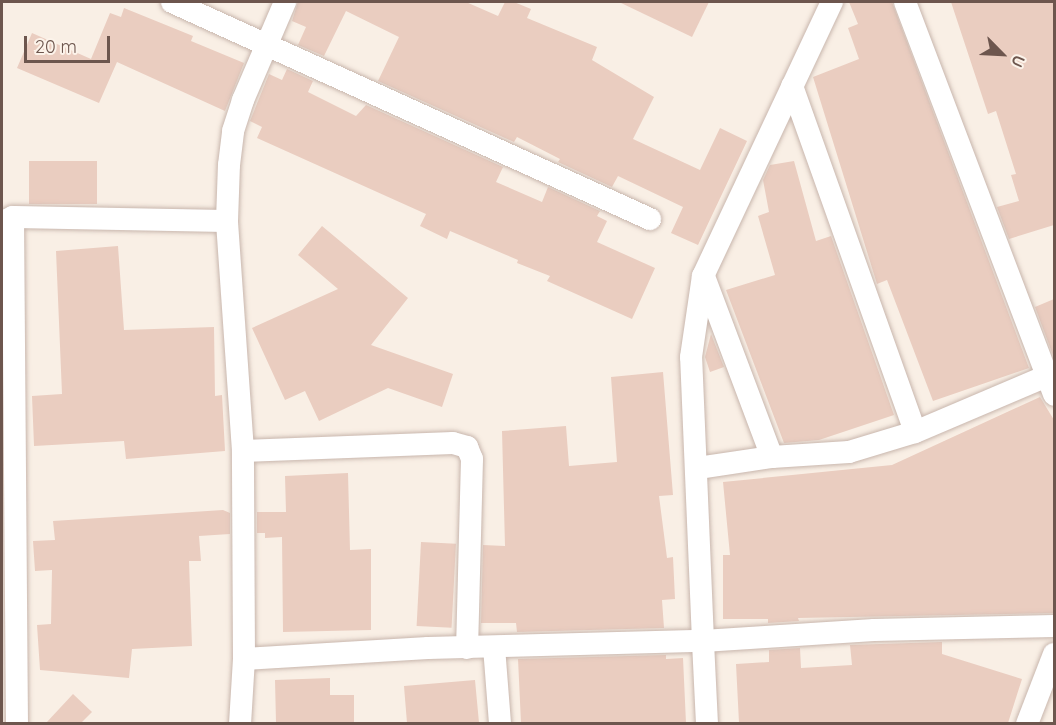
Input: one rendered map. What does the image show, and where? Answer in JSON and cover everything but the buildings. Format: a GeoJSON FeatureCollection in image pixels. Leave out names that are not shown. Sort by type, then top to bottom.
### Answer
{"type":"FeatureCollection","features":[{"type":"Feature","properties":{"kind":"street"},"geometry":{"type":"LineString","coordinates":[[172,2],[650,219]]}},
{"type":"Feature","properties":{"kind":"street"},"geometry":{"type":"LineString","coordinates":[[240,723],[244,658],[243,451],[227,220],[233,131],[266,43],[285,2]]}},
{"type":"Feature","properties":{"kind":"street"},"geometry":{"type":"LineString","coordinates":[[707,723],[698,468],[691,357],[703,276],[832,2]]}},
{"type":"Feature","properties":{"kind":"street"},"geometry":{"type":"LineString","coordinates":[[698,468],[772,457],[849,452],[915,432],[1052,381],[904,2]]}},
{"type":"Feature","properties":{"kind":"street"},"geometry":{"type":"LineString","coordinates":[[792,86],[915,432]]}},
{"type":"Feature","properties":{"kind":"street"},"geometry":{"type":"LineString","coordinates":[[17,723],[7,219],[227,220]]}},
{"type":"Feature","properties":{"kind":"street"},"geometry":{"type":"LineString","coordinates":[[703,276],[772,457]]}},
{"type":"Feature","properties":{"kind":"street"},"geometry":{"type":"LineString","coordinates":[[243,451],[453,443],[467,447],[472,459],[467,648]]}},
{"type":"Feature","properties":{"kind":"street"},"geometry":{"type":"LineString","coordinates":[[244,658],[494,647],[703,642],[874,630],[1054,626]]}},
{"type":"Feature","properties":{"kind":"street"},"geometry":{"type":"LineString","coordinates":[[494,647],[500,723]]}},
{"type":"Feature","properties":{"kind":"street"},"geometry":{"type":"LineString","coordinates":[[1027,723],[1054,654]]}}]}
